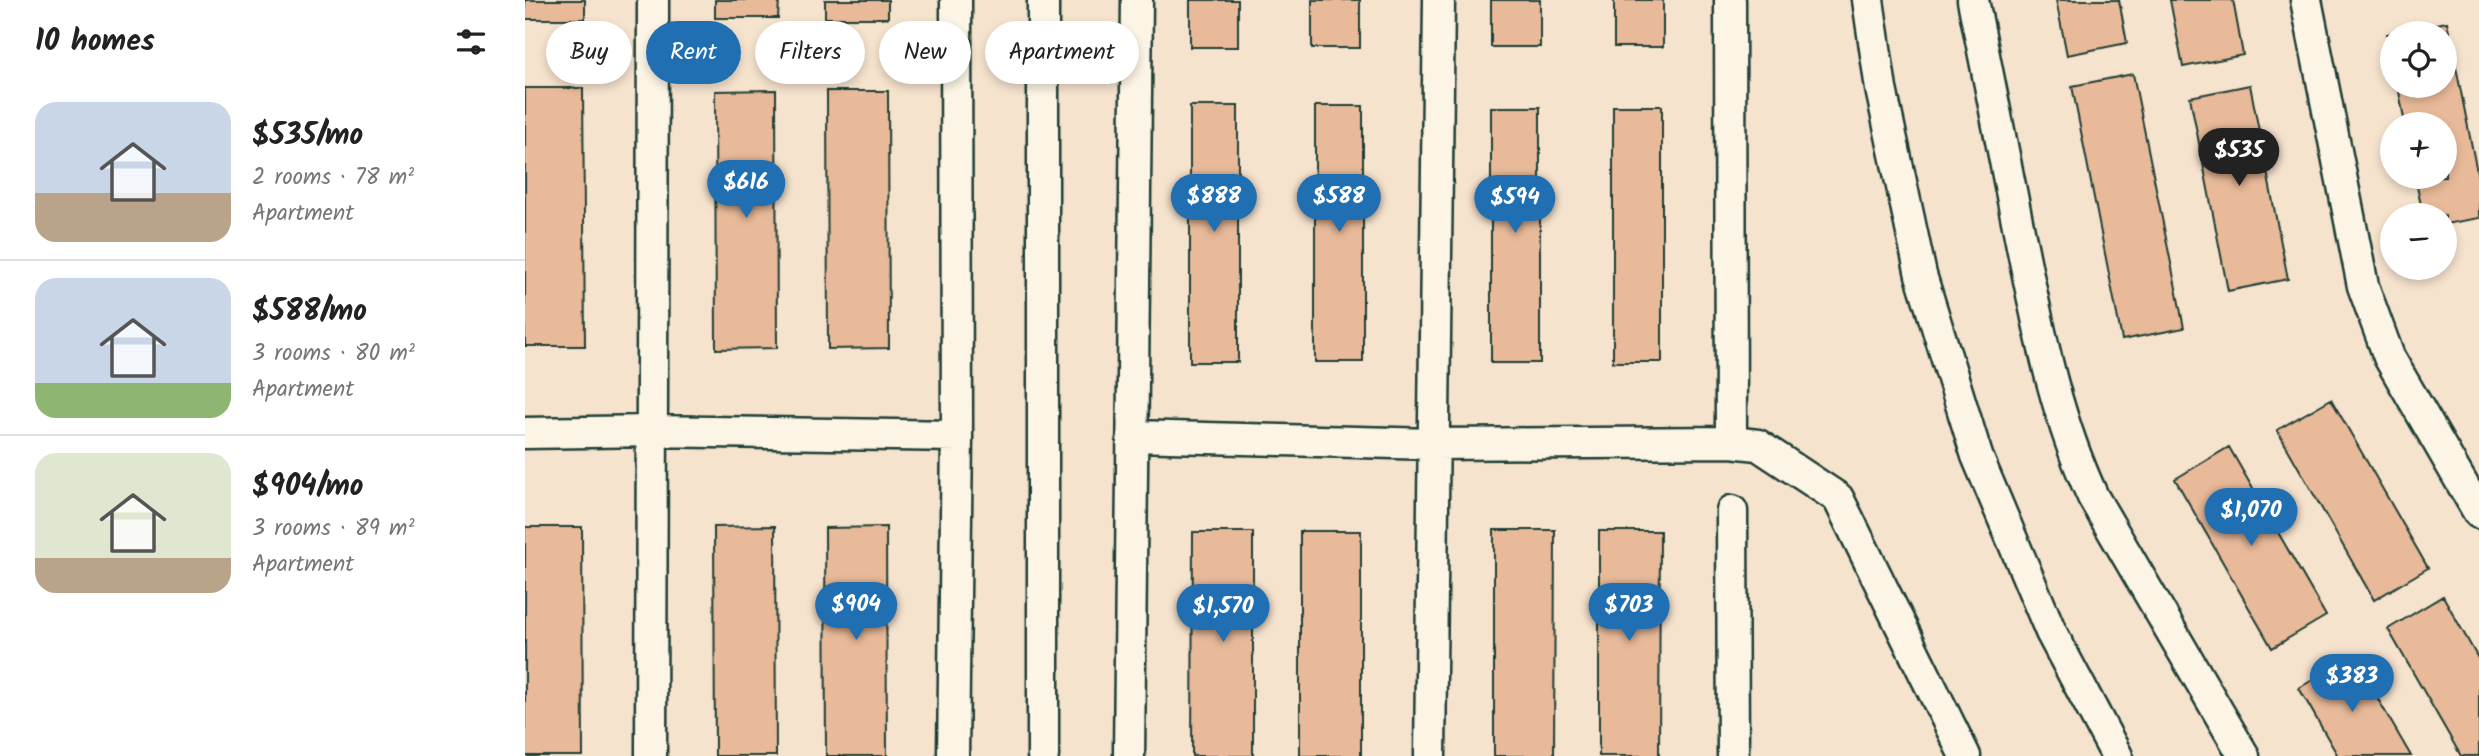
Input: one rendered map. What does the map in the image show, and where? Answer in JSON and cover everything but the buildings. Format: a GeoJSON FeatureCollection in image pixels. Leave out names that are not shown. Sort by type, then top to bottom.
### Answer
{"type":"FeatureCollection","features":[{"type":"Feature","properties":{"kind":"street"},"geometry":{"type":"LineString","coordinates":[[651,756],[653,0]]}},
{"type":"Feature","properties":{"kind":"street"},"geometry":{"type":"LineString","coordinates":[[953,756],[957,436],[956,0]]}},
{"type":"Feature","properties":{"kind":"street"},"geometry":{"type":"LineString","coordinates":[[1043,0],[1043,756]]}},
{"type":"Feature","properties":{"kind":"street"},"geometry":{"type":"LineString","coordinates":[[1129,756],[1137,0]]}},
{"type":"Feature","properties":{"kind":"street"},"geometry":{"type":"LineString","coordinates":[[1430,756],[1439,0]]}},
{"type":"Feature","properties":{"kind":"street"},"geometry":{"type":"LineString","coordinates":[[1730,0],[1731,442]]}},
{"type":"Feature","properties":{"kind":"street"},"geometry":{"type":"LineString","coordinates":[[1868,0],[1881,89],[1921,275],[1977,456],[2051,632],[2116,756]]}},
{"type":"Feature","properties":{"kind":"street"},"geometry":{"type":"LineString","coordinates":[[1973,0],[2043,348],[2059,413],[2093,497],[2244,756]]}},
{"type":"Feature","properties":{"kind":"street"},"geometry":{"type":"LineString","coordinates":[[2306,0],[2363,286],[2389,357],[2479,513]]}},
{"type":"Feature","properties":{"kind":"street"},"geometry":{"type":"LineString","coordinates":[[525,433],[652,431],[957,436]]}},
{"type":"Feature","properties":{"kind":"street"},"geometry":{"type":"LineString","coordinates":[[1133,436],[1433,444],[1731,442],[1758,445],[1837,498],[1965,756]]}},
{"type":"Feature","properties":{"kind":"street"},"geometry":{"type":"LineString","coordinates":[[1732,511],[1733,756]]}}]}
